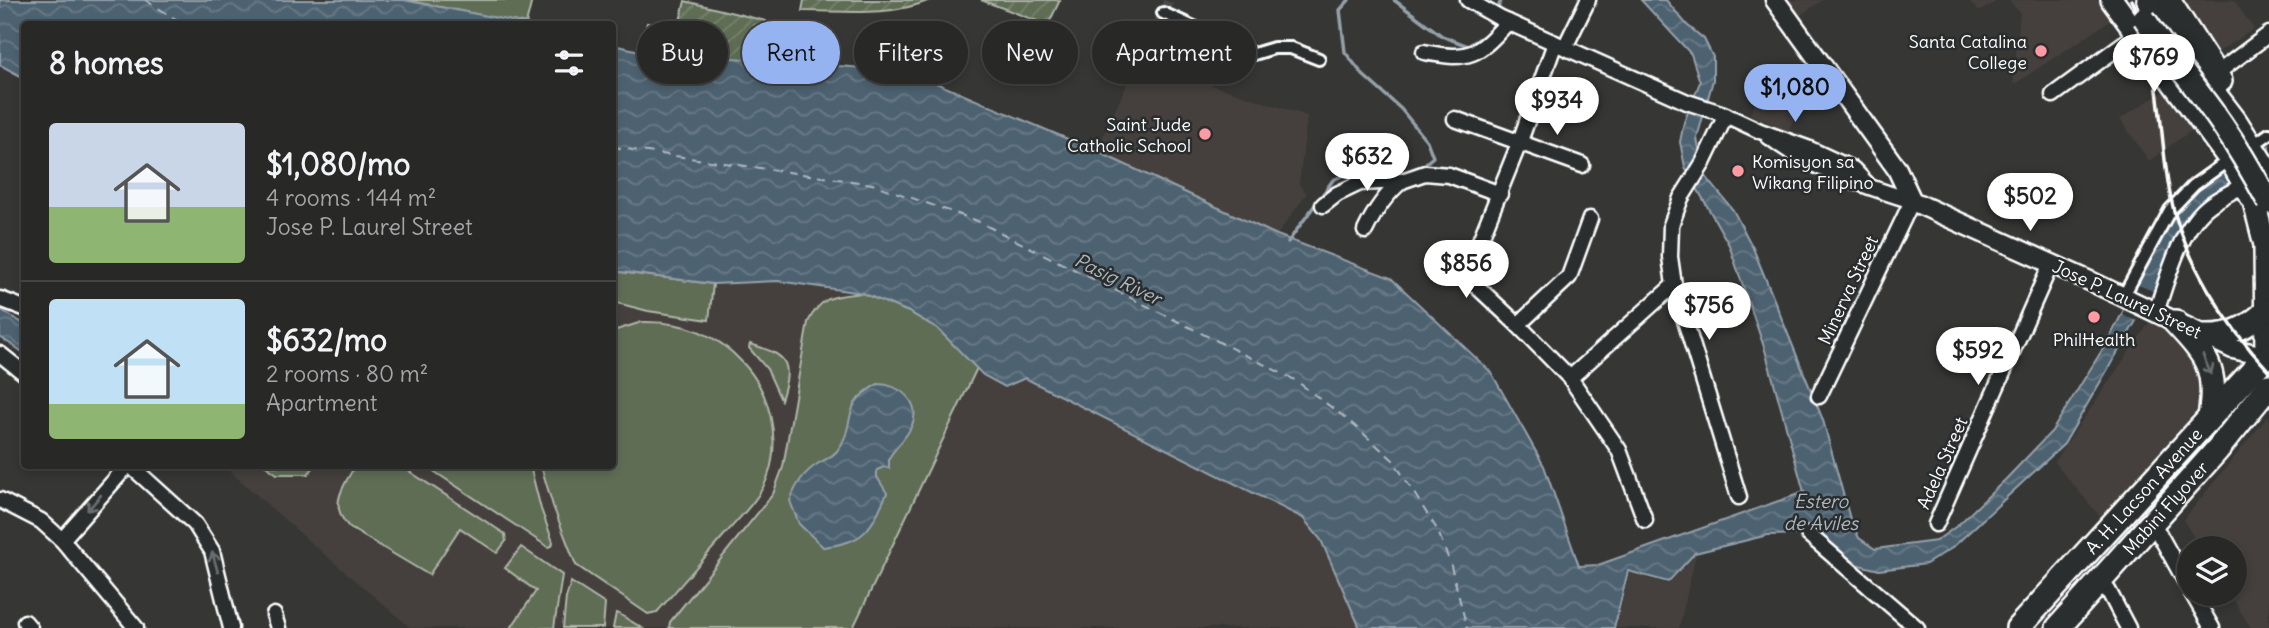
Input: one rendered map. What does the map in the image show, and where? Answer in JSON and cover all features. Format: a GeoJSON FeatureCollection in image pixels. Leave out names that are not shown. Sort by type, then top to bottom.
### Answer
{"type":"FeatureCollection","features":[{"type":"Feature","properties":{"kind":"main road"},"geometry":{"type":"LineString","coordinates":[[2112,0],[2148,10],[2216,74],[2265,145]]}},
{"type":"Feature","properties":{"kind":"main road"},"geometry":{"type":"LineString","coordinates":[[2148,10],[2236,121],[2269,175],[2239,176]]}},
{"type":"Feature","properties":{"kind":"main road"},"geometry":{"type":"LineString","coordinates":[[2148,10],[2173,85],[2239,176],[2263,231],[2268,358]]}},
{"type":"Feature","properties":{"kind":"main road"},"geometry":{"type":"LineString","coordinates":[[2148,10],[2166,52],[2220,121],[2269,203]]}},
{"type":"Feature","properties":{"kind":"main road"},"geometry":{"type":"LineString","coordinates":[[2203,335],[2227,334],[2238,330],[2266,310]]}},
{"type":"Feature","properties":{"kind":"main road"},"geometry":{"type":"LineString","coordinates":[[2159,314],[2197,346],[2207,360],[2214,393],[2210,417]]}},
{"type":"Feature","properties":{"kind":"main road","name":"A. H. Lacson Avenue"},"geometry":{"type":"LineString","coordinates":[[2018,628],[2210,417],[2268,358]]}},
{"type":"Feature","properties":{"kind":"main road","name":"Mabini Flyover"},"geometry":{"type":"LineString","coordinates":[[2039,628],[2268,358]]}},
{"type":"Feature","properties":{"kind":"main road","name":"Mabini Flyover"},"geometry":{"type":"LineString","coordinates":[[2057,628],[2217,450],[2269,386]]}},
{"type":"Feature","properties":{"kind":"main road","name":"A. H. Lacson Avenue"},"geometry":{"type":"LineString","coordinates":[[2075,628],[2265,412]]}},
{"type":"Feature","properties":{"kind":"street","name":"Jose P. Laurel Street"},"geometry":{"type":"LineString","coordinates":[[1468,0],[1504,21],[1762,132],[1786,150],[1851,181],[1912,201],[2233,349],[2268,358]]}},
{"type":"Feature","properties":{"kind":"street"},"geometry":{"type":"LineString","coordinates":[[1588,0],[1560,45],[1469,268],[1469,276],[1570,378],[1619,450],[1645,520]]}},
{"type":"Feature","properties":{"kind":"street"},"geometry":{"type":"LineString","coordinates":[[1775,0],[1897,169],[1912,201]]}},
{"type":"Feature","properties":{"kind":"street"},"geometry":{"type":"LineString","coordinates":[[2053,95],[2148,10]]}},
{"type":"Feature","properties":{"kind":"street"},"geometry":{"type":"LineString","coordinates":[[1163,13],[1254,54],[1274,48],[1291,48],[1319,59]]}},
{"type":"Feature","properties":{"kind":"street"},"geometry":{"type":"LineString","coordinates":[[1424,52],[1454,58],[1476,53],[1504,21]]}},
{"type":"Feature","properties":{"kind":"street"},"geometry":{"type":"LineString","coordinates":[[2216,74],[2269,34]]}},
{"type":"Feature","properties":{"kind":"street"},"geometry":{"type":"LineString","coordinates":[[1723,114],[1703,163],[1689,183],[1671,225],[1670,257],[1674,285],[1739,497]]}},
{"type":"Feature","properties":{"kind":"street"},"geometry":{"type":"LineString","coordinates":[[1455,119],[1583,164]]}},
{"type":"Feature","properties":{"kind":"street"},"geometry":{"type":"LineString","coordinates":[[1323,205],[1337,194],[1360,183],[1402,181],[1425,173],[1438,172],[1500,194]]}},
{"type":"Feature","properties":{"kind":"street"},"geometry":{"type":"LineString","coordinates":[[2126,298],[2170,210],[2194,185],[2239,176]]}},
{"type":"Feature","properties":{"kind":"street"},"geometry":{"type":"LineString","coordinates":[[2159,314],[2179,246],[2200,214],[2239,176]]}},
{"type":"Feature","properties":{"kind":"street"},"geometry":{"type":"LineString","coordinates":[[1365,231],[1375,211],[1391,190],[1402,181]]}},
{"type":"Feature","properties":{"kind":"street","name":"Minerva Street"},"geometry":{"type":"LineString","coordinates":[[1819,396],[1912,201]]}},
{"type":"Feature","properties":{"kind":"street"},"geometry":{"type":"LineString","coordinates":[[1518,325],[1569,277],[1590,219]]}},
{"type":"Feature","properties":{"kind":"street","name":"Adela Street"},"geometry":{"type":"LineString","coordinates":[[1936,524],[2052,264]]}},
{"type":"Feature","properties":{"kind":"street"},"geometry":{"type":"LineString","coordinates":[[1570,378],[1674,285]]}},
{"type":"Feature","properties":{"kind":"street"},"geometry":{"type":"LineString","coordinates":[[0,299],[21,307]]}},
{"type":"Feature","properties":{"kind":"street"},"geometry":{"type":"LineString","coordinates":[[0,354],[21,371]]}},
{"type":"Feature","properties":{"kind":"street"},"geometry":{"type":"LineString","coordinates":[[62,540],[126,469]]}},
{"type":"Feature","properties":{"kind":"street"},"geometry":{"type":"LineString","coordinates":[[132,469],[195,524],[212,551],[231,628]]}},
{"type":"Feature","properties":{"kind":"street"},"geometry":{"type":"LineString","coordinates":[[0,500],[41,521],[62,540],[136,628]]}},
{"type":"Feature","properties":{"kind":"street"},"geometry":{"type":"LineString","coordinates":[[2158,532],[2177,566]]}},
{"type":"Feature","properties":{"kind":"street"},"geometry":{"type":"LineString","coordinates":[[1808,534],[1917,628]]}},
{"type":"Feature","properties":{"kind":"street"},"geometry":{"type":"LineString","coordinates":[[2108,590],[2128,628]]}},
{"type":"Feature","properties":{"kind":"street"},"geometry":{"type":"LineString","coordinates":[[2199,606],[2212,628]]}},
{"type":"Feature","properties":{"kind":"shaded area"},"geometry":{"type":"Polygon","coordinates":[[[1787,0],[1823,0],[1799,16],[1787,0]]]}},
{"type":"Feature","properties":{"kind":"shaded area","name":"Santa Catalina College"},"geometry":{"type":"Polygon","coordinates":[[[1968,0],[1999,0],[1979,12],[1968,0]]]}},
{"type":"Feature","properties":{"kind":"shaded area","name":"Santa Catalina College"},"geometry":{"type":"Polygon","coordinates":[[[2009,0],[2105,0],[2117,16],[2013,85],[2020,13],[2009,0]]]}},
{"type":"Feature","properties":{"kind":"shaded area"},"geometry":{"type":"Polygon","coordinates":[[[2178,0],[2234,0],[2254,29],[2215,54],[2178,0]]]}},
{"type":"Feature","properties":{"kind":"shaded area","name":"Saint Jude Catholic School"},"geometry":{"type":"Polygon","coordinates":[[[1127,84],[1209,84],[1307,116],[1299,185],[1307,193],[1277,235],[1096,151],[1127,84]]]}},
{"type":"Feature","properties":{"kind":"shaded area"},"geometry":{"type":"Polygon","coordinates":[[[2167,89],[2195,128],[2149,161],[2120,119],[2167,89]]]}},
{"type":"Feature","properties":{"kind":"shaded area"},"geometry":{"type":"Polygon","coordinates":[[[1761,91],[1798,111],[1788,132],[1750,114],[1761,91]]]}},
{"type":"Feature","properties":{"kind":"shaded area"},"geometry":{"type":"Polygon","coordinates":[[[616,271],[733,282],[778,281],[862,293],[966,355],[984,375],[1005,387],[1025,377],[1303,518],[1321,540],[1360,628],[411,628],[227,469],[616,469],[616,271]]]}},
{"type":"Feature","properties":{"kind":"shaded area"},"geometry":{"type":"Polygon","coordinates":[[[2151,320],[2186,339],[2208,397],[2102,519],[2054,462],[2151,320]]]}},
{"type":"Feature","properties":{"kind":"shaded area"},"geometry":{"type":"Polygon","coordinates":[[[2269,415],[2269,628],[2251,628],[2237,606],[2247,606],[2247,536],[2193,536],[2183,520],[2269,415]]]}},
{"type":"Feature","properties":{"kind":"shaded area"},"geometry":{"type":"Polygon","coordinates":[[[1696,555],[1679,628],[1616,628],[1629,573],[1668,584],[1696,555]]]}},
{"type":"Feature","properties":{"kind":"green space"},"geometry":{"type":"Polygon","coordinates":[[[404,0],[532,0],[527,21],[511,21],[404,0]]]}},
{"type":"Feature","properties":{"kind":"green space"},"geometry":{"type":"Polygon","coordinates":[[[804,0],[930,0],[899,9],[850,12],[802,11],[804,0]]]}},
{"type":"Feature","properties":{"kind":"green space"},"geometry":{"type":"Polygon","coordinates":[[[981,0],[1060,0],[1050,21],[1037,21],[981,0]]]}},
{"type":"Feature","properties":{"kind":"green space"},"geometry":{"type":"Polygon","coordinates":[[[685,1],[766,21],[742,21],[742,59],[728,58],[728,21],[680,21],[685,1]]]}},
{"type":"Feature","properties":{"kind":"green space"},"geometry":{"type":"Polygon","coordinates":[[[616,271],[713,284],[709,320],[648,311],[616,303],[616,271]]]}},
{"type":"Feature","properties":{"kind":"green space"},"geometry":{"type":"Polygon","coordinates":[[[862,293],[909,312],[937,328],[977,368],[853,628],[669,628],[670,622],[773,494],[783,467],[808,322],[813,313],[830,298],[862,293]]]}},
{"type":"Feature","properties":{"kind":"green space"},"geometry":{"type":"Polygon","coordinates":[[[642,322],[656,322],[697,331],[721,343],[742,362],[760,387],[773,431],[772,461],[765,484],[756,498],[657,612],[648,614],[576,565],[542,469],[616,469],[616,330],[642,322]]]}},
{"type":"Feature","properties":{"kind":"green space"},"geometry":{"type":"Polygon","coordinates":[[[750,344],[772,352],[784,361],[787,376],[781,400],[767,369],[749,348],[750,344]]]}},
{"type":"Feature","properties":{"kind":"green space"},"geometry":{"type":"Polygon","coordinates":[[[270,469],[312,469],[308,474],[277,474],[270,469]]]}},
{"type":"Feature","properties":{"kind":"green space"},"geometry":{"type":"Polygon","coordinates":[[[353,469],[406,469],[505,534],[506,541],[497,553],[460,528],[429,575],[350,528],[343,520],[338,505],[353,469]]]}},
{"type":"Feature","properties":{"kind":"green space"},"geometry":{"type":"Polygon","coordinates":[[[431,469],[531,469],[553,542],[552,546],[548,547],[431,469]]]}},
{"type":"Feature","properties":{"kind":"green space"},"geometry":{"type":"Polygon","coordinates":[[[521,547],[562,575],[554,628],[511,628],[536,591],[505,568],[521,547]]]}},
{"type":"Feature","properties":{"kind":"green space"},"geometry":{"type":"Polygon","coordinates":[[[571,582],[605,604],[603,628],[563,628],[566,598],[571,582]]]}},
{"type":"Feature","properties":{"kind":"green space"},"geometry":{"type":"Polygon","coordinates":[[[616,613],[619,614],[642,628],[613,628],[616,613]]]}},
{"type":"Feature","properties":{"kind":"water"},"geometry":{"type":"Polygon","coordinates":[[[0,0],[404,0],[512,21],[21,21],[21,76],[0,65],[0,0]]]}},
{"type":"Feature","properties":{"kind":"water"},"geometry":{"type":"Polygon","coordinates":[[[1641,0],[1666,0],[1687,25],[1704,39],[1713,57],[1713,80],[1697,138],[1703,173],[1733,210],[1753,248],[1823,420],[1850,519],[1859,538],[1875,549],[1936,541],[1958,525],[2006,479],[2052,431],[2109,339],[2169,221],[2196,188],[2269,146],[2269,162],[2212,193],[2177,232],[2154,290],[2064,444],[1952,548],[1926,564],[1879,570],[1832,554],[1806,534],[1768,535],[1695,553],[1668,582],[1628,571],[1614,628],[1360,628],[1321,540],[1303,518],[1025,378],[1005,387],[983,375],[937,328],[909,312],[862,293],[778,281],[713,284],[616,271],[616,46],[637,50],[637,84],[728,84],[728,58],[742,59],[742,84],[840,84],[840,66],[854,67],[854,84],[938,84],[1096,151],[1277,235],[1391,278],[1491,372],[1544,466],[1579,566],[1598,565],[1804,492],[1765,350],[1729,245],[1685,167],[1680,142],[1684,122],[1700,82],[1691,54],[1641,0]]]}},
{"type":"Feature","properties":{"kind":"water"},"geometry":{"type":"Polygon","coordinates":[[[0,309],[21,322],[21,351],[0,337],[0,309]]]}},
{"type":"Feature","properties":{"kind":"water"},"geometry":{"type":"Polygon","coordinates":[[[878,384],[894,387],[907,396],[914,409],[912,425],[889,458],[889,468],[877,470],[877,477],[887,493],[876,517],[857,538],[823,547],[799,524],[790,501],[805,474],[837,451],[847,432],[853,407],[866,392],[878,384]]]}},
{"type":"Feature","properties":{"kind":"pier"},"geometry":{"type":"Polygon","coordinates":[[[2136,284],[2153,291],[2139,322],[2122,314],[2136,284]]]}},
{"type":"Feature","properties":{"kind":"waterway"},"geometry":{"type":"LineString","coordinates":[[1349,0],[1340,10],[1345,52],[1363,75],[1401,109],[1427,141],[1433,157],[1420,168]]}},
{"type":"Feature","properties":{"kind":"waterway"},"geometry":{"type":"LineString","coordinates":[[1394,0],[1442,36],[1468,46],[1491,31],[1495,19]]}},
{"type":"Feature","properties":{"kind":"waterway"},"geometry":{"type":"LineString","coordinates":[[1497,11],[1501,0]]}},
{"type":"Feature","properties":{"kind":"waterway"},"geometry":{"type":"LineString","coordinates":[[1288,242],[1333,180],[1357,169],[1410,172]]}},
{"type":"Feature","properties":{"kind":"ferry route"},"geometry":{"type":"LineString","coordinates":[[145,0],[179,21]]}},
{"type":"Feature","properties":{"kind":"ferry route"},"geometry":{"type":"LineString","coordinates":[[616,148],[872,184],[975,220],[1295,380],[1347,419],[1393,460],[1438,531],[1451,566],[1467,628]]}},
{"type":"Feature","properties":{"kind":"tunnel"},"geometry":{"type":"LineString","coordinates":[[1160,21],[1169,0]]}},
{"type":"Feature","properties":{"kind":"railway"},"geometry":{"type":"LineString","coordinates":[[2132,0],[2149,46],[2170,194],[2184,241],[2222,312],[2269,371]]}},
{"type":"Feature","properties":{"kind":"place","name":"Santa Catalina College"},"geometry":{"type":"Point","coordinates":[2041,51]}},
{"type":"Feature","properties":{"kind":"place","name":"Saint Jude Catholic School"},"geometry":{"type":"Point","coordinates":[1205,134]}},
{"type":"Feature","properties":{"kind":"place","name":"Komisyon sa Wikang Filipino"},"geometry":{"type":"Point","coordinates":[1738,171]}},
{"type":"Feature","properties":{"kind":"place","name":"PhilHealth"},"geometry":{"type":"Point","coordinates":[2094,317]}},
{"type":"Feature","properties":{"kind":"water label","name":"Pasig River"},"geometry":{"type":"Point","coordinates":[1118,279]}},
{"type":"Feature","properties":{"kind":"water label","name":"Estero de Aviles"},"geometry":{"type":"Point","coordinates":[1821,512]}}]}
